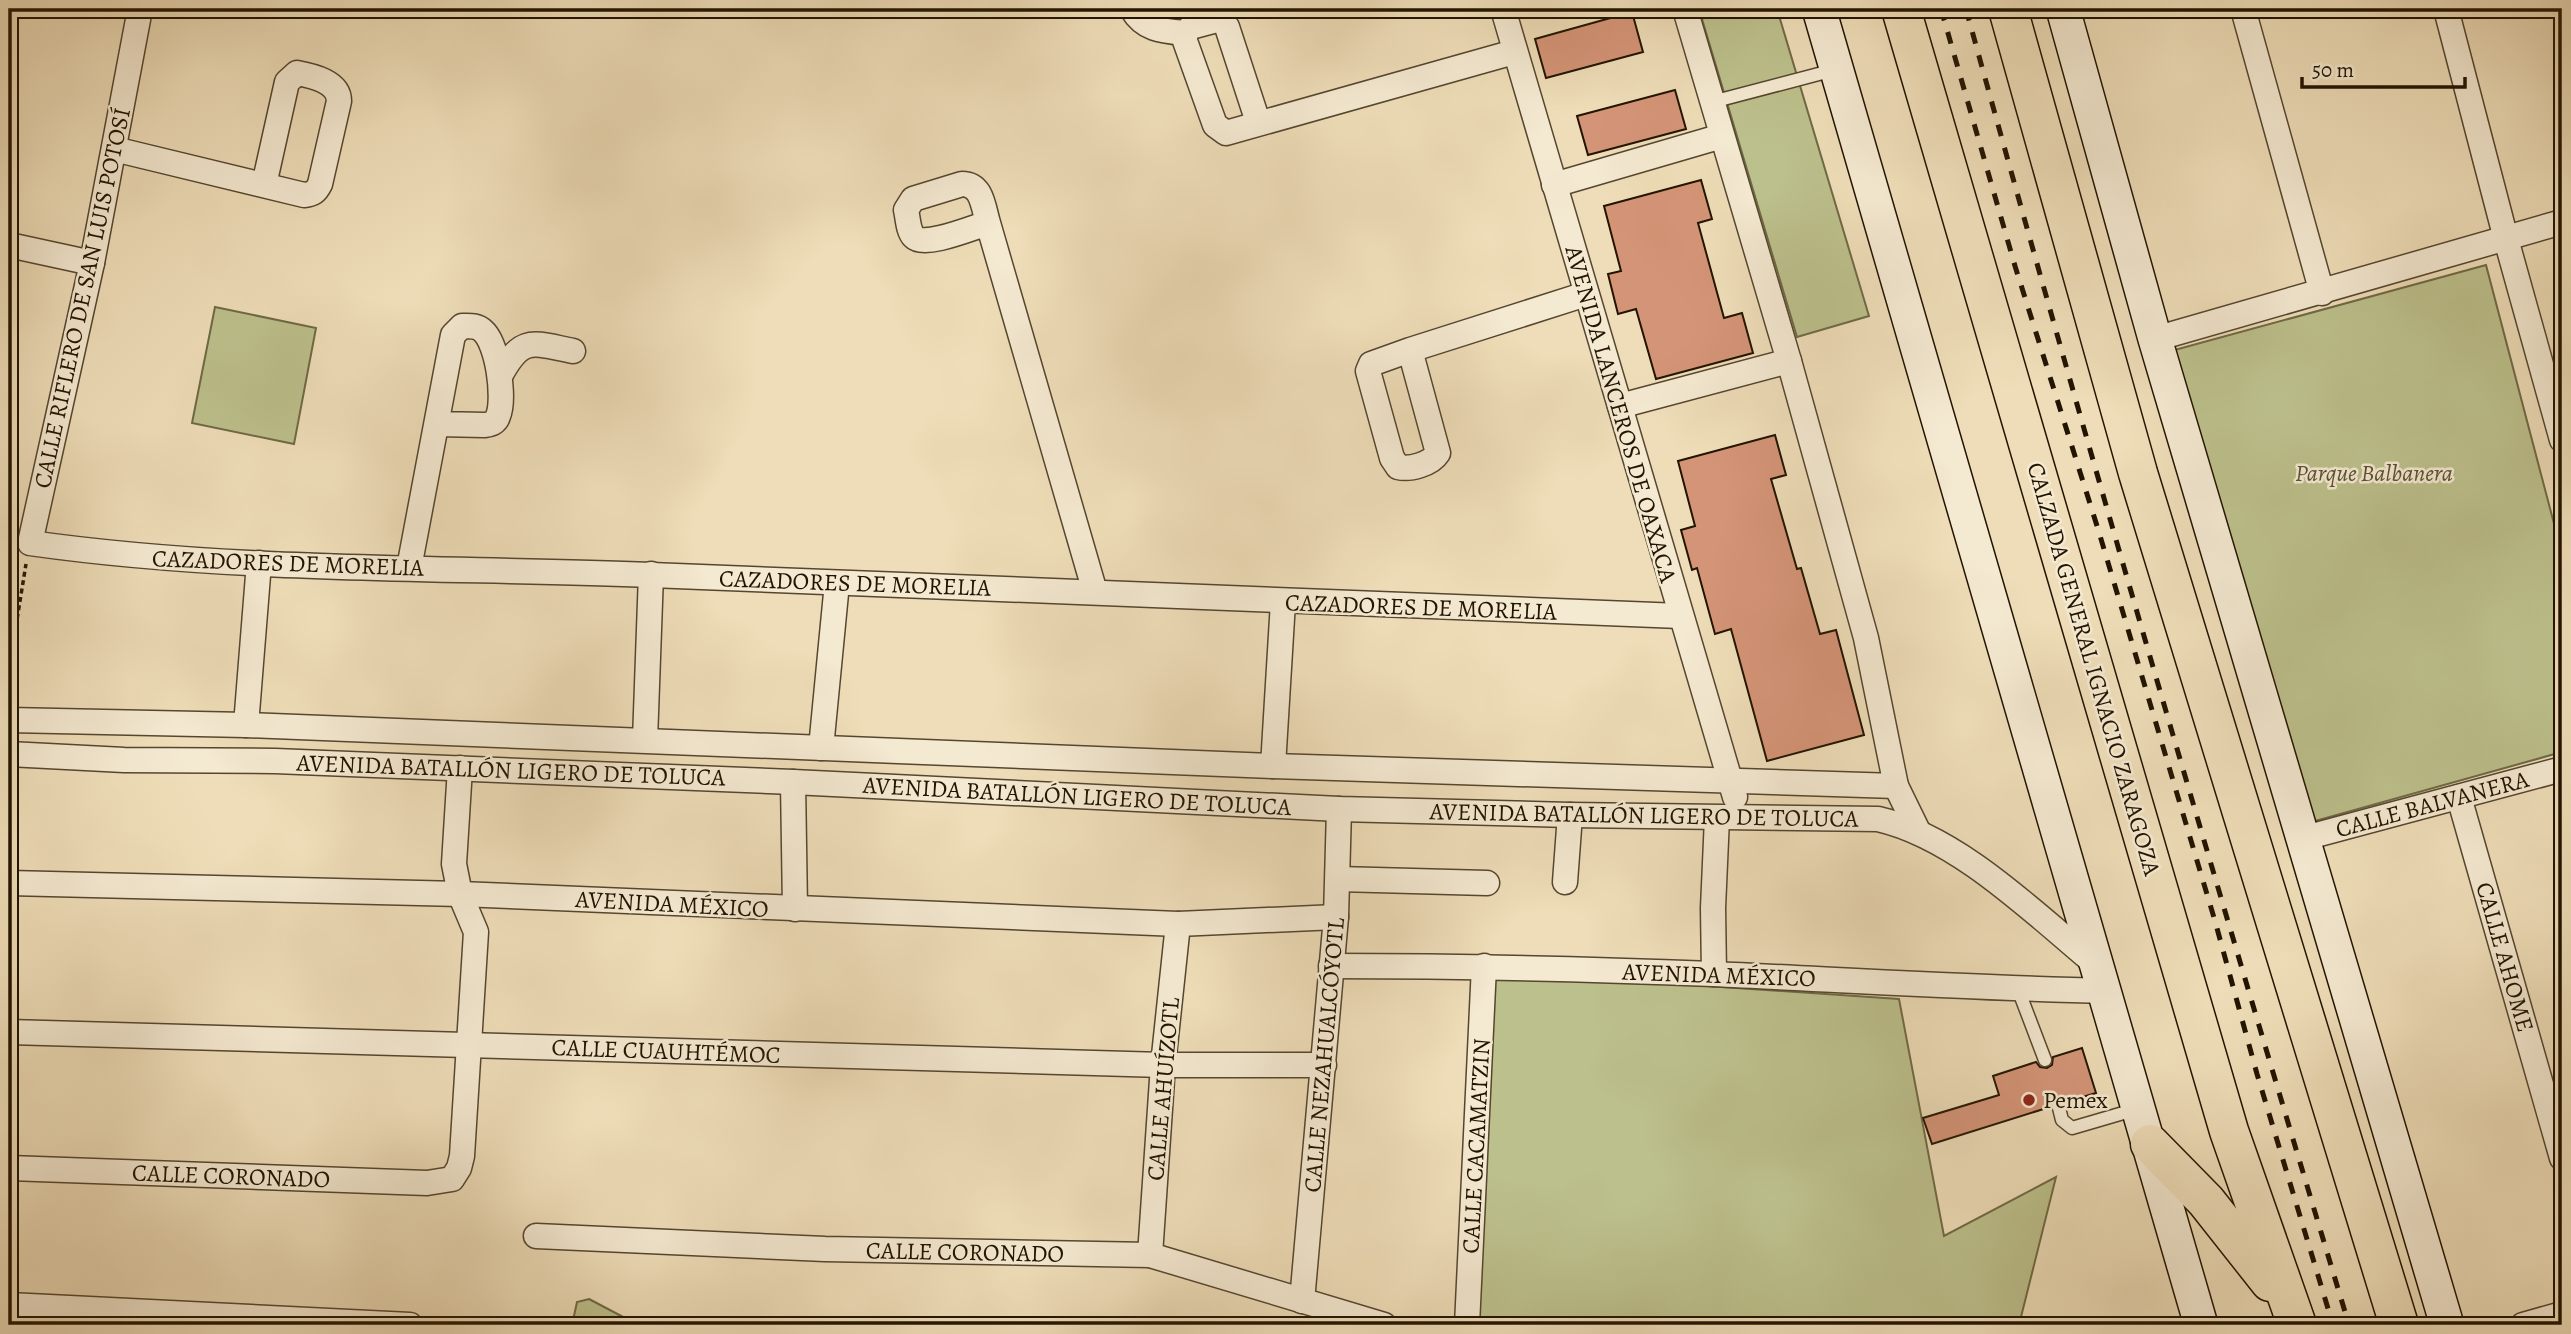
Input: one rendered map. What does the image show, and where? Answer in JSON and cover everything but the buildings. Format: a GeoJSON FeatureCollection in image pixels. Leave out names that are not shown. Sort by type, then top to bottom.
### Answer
{"type":"FeatureCollection","features":[{"type":"Feature","properties":{"kind":"highway","name":"CALZADA GENERAL IGNACIO ZARAGOZA"},"geometry":{"type":"LineString","coordinates":[[1901,9],[2229,1130],[2297,1325]]}},
{"type":"Feature","properties":{"kind":"highway"},"geometry":{"type":"LineString","coordinates":[[2008,9],[2138,472],[2399,1325]]}},
{"type":"Feature","properties":{"kind":"highway"},"geometry":{"type":"LineString","coordinates":[[2150,1144],[2232,1231],[2297,1325]]}},
{"type":"Feature","properties":{"kind":"main road"},"geometry":{"type":"LineString","coordinates":[[1819,9],[2201,1325]]}},
{"type":"Feature","properties":{"kind":"main road"},"geometry":{"type":"LineString","coordinates":[[2063,9],[2155,339],[2447,1325]]}},
{"type":"Feature","properties":{"kind":"street","name":"CALLE RIFLERO DE SAN LUIS POTOSÍ"},"geometry":{"type":"LineString","coordinates":[[30,543],[92,263],[140,9]]}},
{"type":"Feature","properties":{"kind":"street"},"geometry":{"type":"LineString","coordinates":[[1132,9],[1146,26],[1160,31],[1185,33]]}},
{"type":"Feature","properties":{"kind":"street","name":"AVENIDA LANCEROS DE OAXACA"},"geometry":{"type":"LineString","coordinates":[[1503,9],[1729,782],[1744,817]]}},
{"type":"Feature","properties":{"kind":"street"},"geometry":{"type":"LineString","coordinates":[[1685,9],[1789,361],[1866,638],[1896,786],[1918,831]]}},
{"type":"Feature","properties":{"kind":"street"},"geometry":{"type":"LineString","coordinates":[[2243,9],[2322,292]]}},
{"type":"Feature","properties":{"kind":"street"},"geometry":{"type":"LineString","coordinates":[[2446,9],[2562,440]]}},
{"type":"Feature","properties":{"kind":"street"},"geometry":{"type":"LineString","coordinates":[[1258,122],[1224,23],[1217,19],[1191,27],[1185,33],[1185,41],[1219,129],[1230,133],[1258,122],[1514,52]]}},
{"type":"Feature","properties":{"kind":"street"},"geometry":{"type":"LineString","coordinates":[[114,149],[304,195],[314,193],[318,189],[339,101],[338,91],[333,86],[298,73],[287,82],[264,185]]}},
{"type":"Feature","properties":{"kind":"street"},"geometry":{"type":"LineString","coordinates":[[1554,185],[1722,136]]}},
{"type":"Feature","properties":{"kind":"street"},"geometry":{"type":"LineString","coordinates":[[2155,339],[2562,222]]}},
{"type":"Feature","properties":{"kind":"street"},"geometry":{"type":"LineString","coordinates":[[988,223],[1096,592]]}},
{"type":"Feature","properties":{"kind":"street"},"geometry":{"type":"LineString","coordinates":[[9,245],[92,263]]}},
{"type":"Feature","properties":{"kind":"street"},"geometry":{"type":"LineString","coordinates":[[1410,349],[1586,294]]}},
{"type":"Feature","properties":{"kind":"street"},"geometry":{"type":"LineString","coordinates":[[410,568],[453,335],[462,326],[473,326],[484,331],[495,349],[500,376],[499,413],[492,424],[437,424]]}},
{"type":"Feature","properties":{"kind":"street"},"geometry":{"type":"LineString","coordinates":[[500,376],[512,354],[522,347],[535,344],[573,351]]}},
{"type":"Feature","properties":{"kind":"street"},"geometry":{"type":"LineString","coordinates":[[1620,406],[1789,361]]}},
{"type":"Feature","properties":{"kind":"street","name":"CAZADORES DE MORELIA"},"geometry":{"type":"LineString","coordinates":[[30,543],[106,554],[259,563],[651,575],[1680,616]]}},
{"type":"Feature","properties":{"kind":"street"},"geometry":{"type":"LineString","coordinates":[[246,725],[259,563]]}},
{"type":"Feature","properties":{"kind":"street"},"geometry":{"type":"LineString","coordinates":[[645,740],[651,575]]}},
{"type":"Feature","properties":{"kind":"street"},"geometry":{"type":"LineString","coordinates":[[821,748],[837,583]]}},
{"type":"Feature","properties":{"kind":"street"},"geometry":{"type":"LineString","coordinates":[[1273,766],[1283,602]]}},
{"type":"Feature","properties":{"kind":"street","name":"AVENIDA BATALLÓN LIGERO DE TOLUCA"},"geometry":{"type":"LineString","coordinates":[[9,720],[246,725],[1273,766],[1896,786]]}},
{"type":"Feature","properties":{"kind":"street","name":"AVENIDA BATALLÓN LIGERO DE TOLUCA"},"geometry":{"type":"LineString","coordinates":[[9,754],[124,760],[275,761],[460,768],[1339,808],[1717,818],[1878,819],[1918,831],[1983,873],[2102,978]]}},
{"type":"Feature","properties":{"kind":"street"},"geometry":{"type":"LineString","coordinates":[[460,768],[454,864],[460,894],[476,932],[469,1045]]}},
{"type":"Feature","properties":{"kind":"street","name":"CALLE BALVANERA"},"geometry":{"type":"LineString","coordinates":[[2301,839],[2562,769]]}},
{"type":"Feature","properties":{"kind":"street"},"geometry":{"type":"LineString","coordinates":[[793,782],[795,909]]}},
{"type":"Feature","properties":{"kind":"street","name":"CALLE AHOME"},"geometry":{"type":"LineString","coordinates":[[2459,797],[2562,1158]]}},
{"type":"Feature","properties":{"kind":"street","name":"CALLE NEZAHUALCÓYOTL"},"geometry":{"type":"LineString","coordinates":[[1302,1301],[1336,917],[1339,808]]}},
{"type":"Feature","properties":{"kind":"street"},"geometry":{"type":"LineString","coordinates":[[1566,882],[1570,815]]}},
{"type":"Feature","properties":{"kind":"street"},"geometry":{"type":"LineString","coordinates":[[1714,974],[1713,908],[1717,818]]}},
{"type":"Feature","properties":{"kind":"street"},"geometry":{"type":"LineString","coordinates":[[1338,880],[1487,883]]}},
{"type":"Feature","properties":{"kind":"street","name":"AVENIDA MÉXICO"},"geometry":{"type":"LineString","coordinates":[[9,883],[460,894],[1178,924],[1336,917]]}},
{"type":"Feature","properties":{"kind":"street","name":"CALLE AHUÍZOTL"},"geometry":{"type":"LineString","coordinates":[[1150,1255],[1163,1065],[1178,924]]}},
{"type":"Feature","properties":{"kind":"street","name":"AVENIDA MÉXICO"},"geometry":{"type":"LineString","coordinates":[[1331,965],[1485,966],[1714,974],[2018,989],[2102,978]]}},
{"type":"Feature","properties":{"kind":"street","name":"CALLE CACAMATZIN"},"geometry":{"type":"LineString","coordinates":[[1467,1325],[1485,966]]}},
{"type":"Feature","properties":{"kind":"street","name":"CALLE CUAUHTÉMOC"},"geometry":{"type":"LineString","coordinates":[[9,1032],[1163,1065],[1324,1065]]}},
{"type":"Feature","properties":{"kind":"street","name":"CALLE CORONADO"},"geometry":{"type":"LineString","coordinates":[[9,1168],[427,1183],[452,1178],[459,1168],[462,1156],[469,1045]]}},
{"type":"Feature","properties":{"kind":"street","name":"CALLE CORONADO"},"geometry":{"type":"LineString","coordinates":[[536,1236],[825,1249],[1150,1255],[1384,1325]]}},
{"type":"Feature","properties":{"kind":"street"},"geometry":{"type":"LineString","coordinates":[[9,1305],[410,1325]]}},
{"type":"Feature","properties":{"kind":"street"},"geometry":{"type":"LineString","coordinates":[[2523,1325],[2562,1314]]}},
{"type":"Feature","properties":{"kind":"lane"},"geometry":{"type":"LineString","coordinates":[[1712,102],[1836,70]]}},
{"type":"Feature","properties":{"kind":"lane"},"geometry":{"type":"LineString","coordinates":[[2018,989],[2045,1060]]}},
{"type":"Feature","properties":{"kind":"lane"},"geometry":{"type":"LineString","coordinates":[[2058,1104],[2062,1119],[2072,1128],[2137,1109]]}},
{"type":"Feature","properties":{"kind":"path"},"geometry":{"type":"LineString","coordinates":[[9,669],[30,543]]}},
{"type":"Feature","properties":{"kind":"green space"},"geometry":{"type":"Polygon","coordinates":[[[1699,9],[1777,9],[1869,316],[1797,337],[1699,9]]]}},
{"type":"Feature","properties":{"kind":"green space","name":"Parque Balbanera"},"geometry":{"type":"Polygon","coordinates":[[[2486,265],[2562,554],[2562,752],[2308,823],[2171,351],[2486,265]]]}},
{"type":"Feature","properties":{"kind":"green space"},"geometry":{"type":"Polygon","coordinates":[[[215,307],[316,328],[294,444],[192,423],[215,307]]]}},
{"type":"Feature","properties":{"kind":"green space"},"geometry":{"type":"Polygon","coordinates":[[[1488,971],[1899,999],[1944,1236],[2056,1177],[2019,1325],[1473,1325],[1488,971]]]}},
{"type":"Feature","properties":{"kind":"green space"},"geometry":{"type":"Polygon","coordinates":[[[589,1299],[625,1318],[650,1325],[572,1325],[577,1302],[589,1299]]]}},
{"type":"Feature","properties":{"kind":"railway"},"geometry":{"type":"LineString","coordinates":[[1941,9],[2015,266],[2098,529],[2333,1325]]}},
{"type":"Feature","properties":{"kind":"railway"},"geometry":{"type":"LineString","coordinates":[[1966,9],[2153,668],[2349,1325]]}},
{"type":"Feature","properties":{"kind":"place","name":"Pemex"},"geometry":{"type":"Point","coordinates":[2029,1100]}}]}
